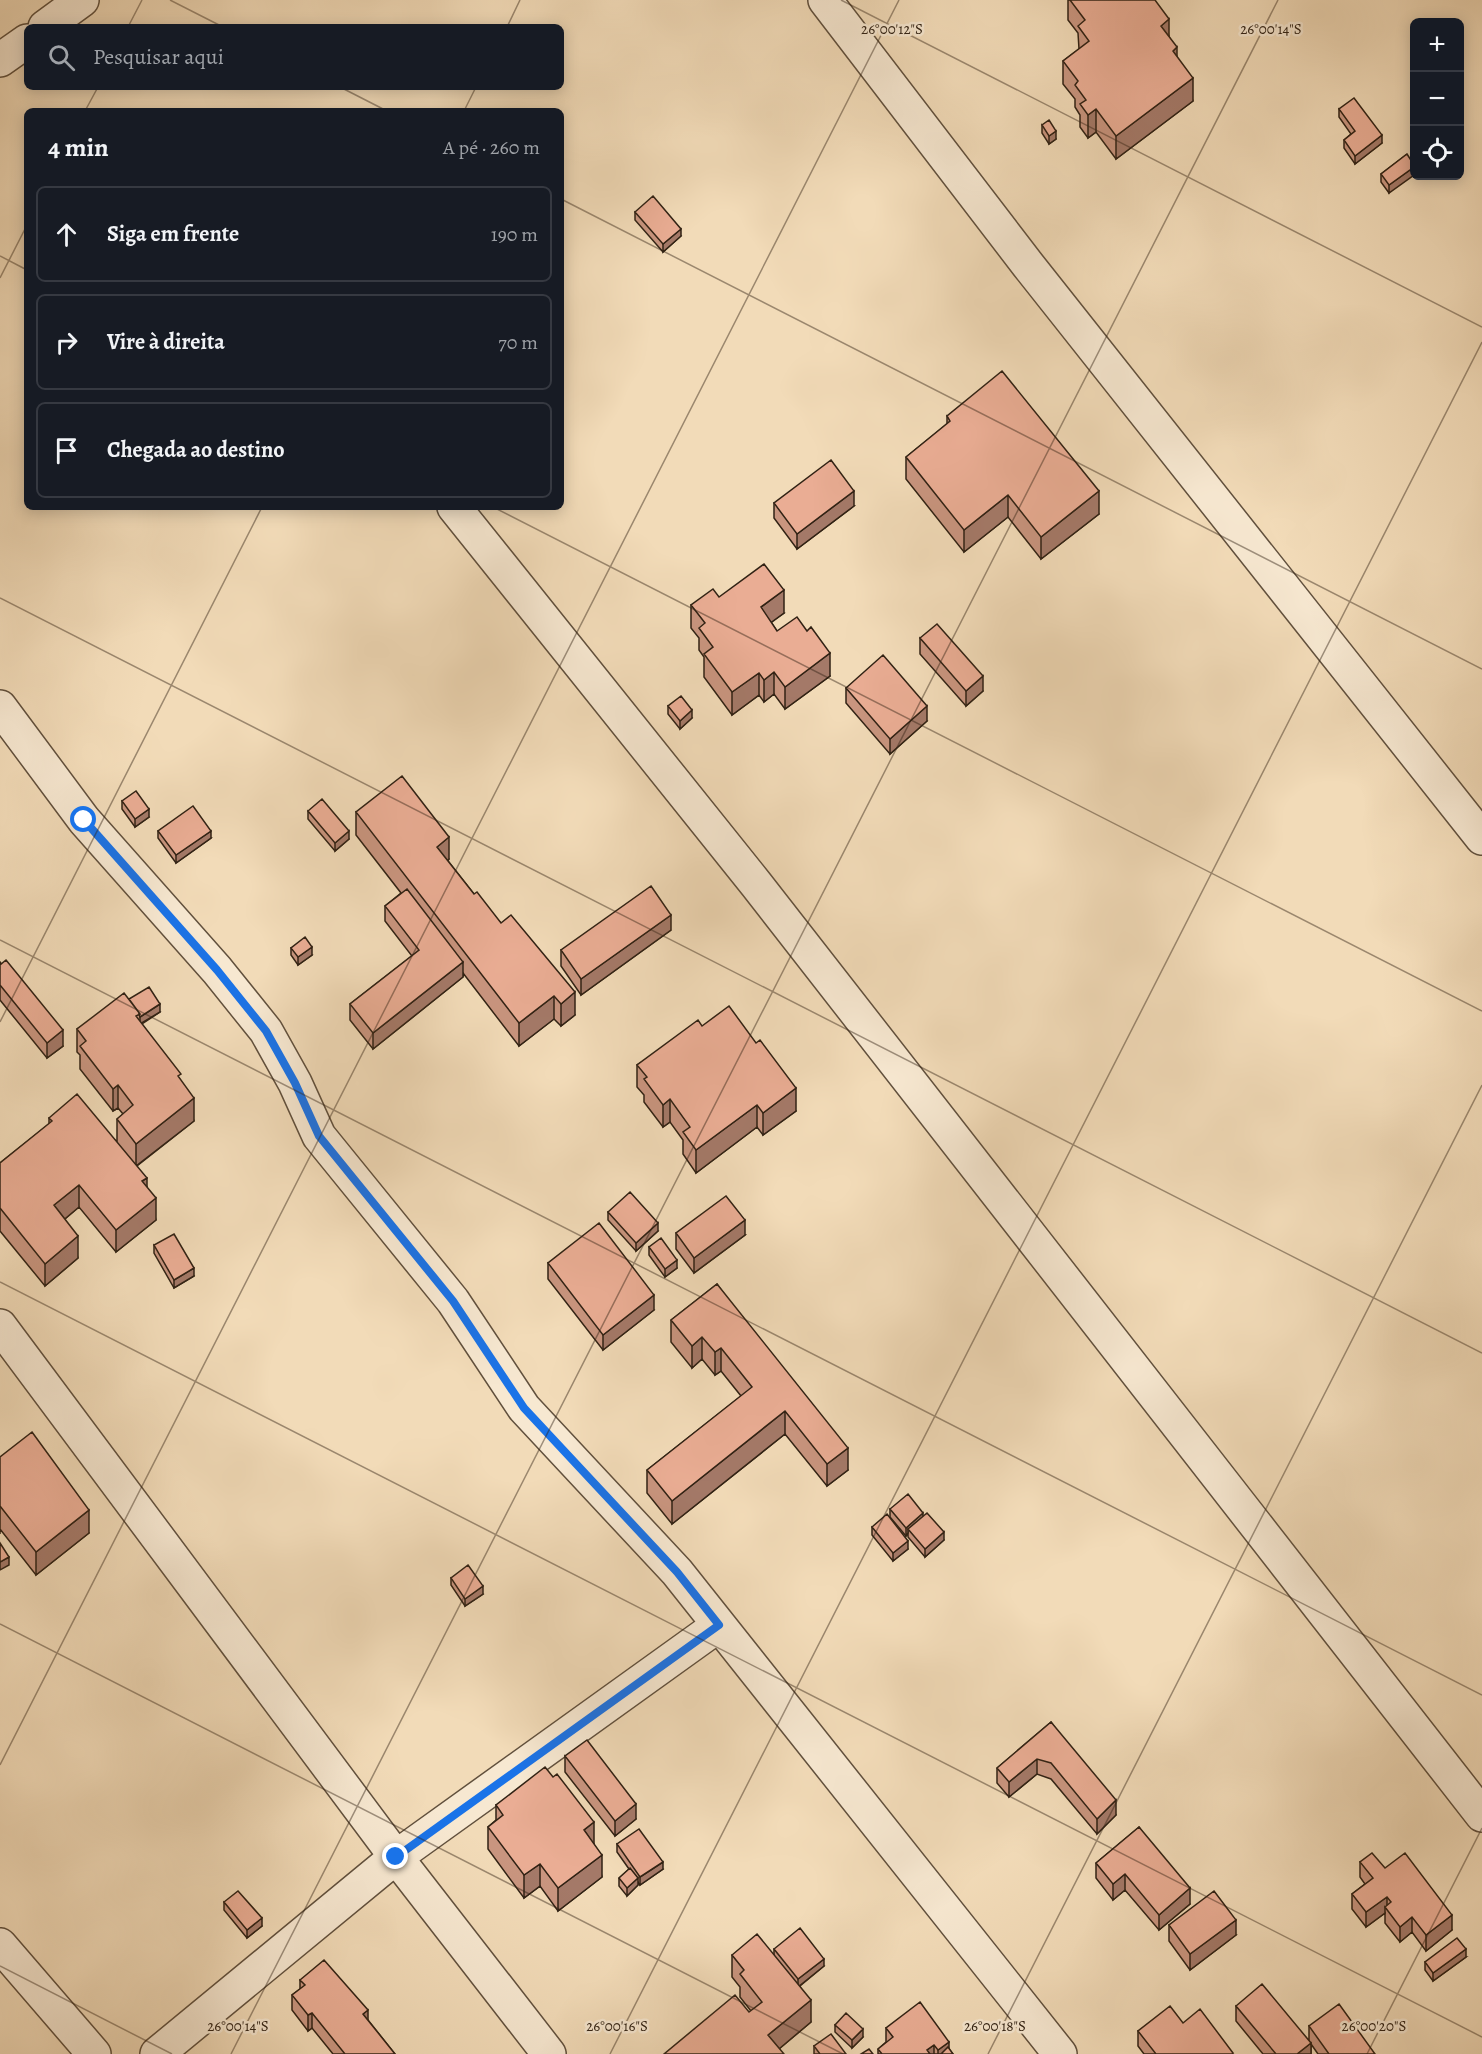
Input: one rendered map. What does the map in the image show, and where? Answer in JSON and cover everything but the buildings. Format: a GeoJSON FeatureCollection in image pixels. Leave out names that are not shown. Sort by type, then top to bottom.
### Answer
{"type":"FeatureCollection","features":[{"type":"Feature","properties":{"kind":"street"},"geometry":{"type":"LineString","coordinates":[[49,24],[82,0]]}},
{"type":"Feature","properties":{"kind":"street"},"geometry":{"type":"LineString","coordinates":[[825,0],[1028,265],[1482,838]]}},
{"type":"Feature","properties":{"kind":"street"},"geometry":{"type":"LineString","coordinates":[[0,60],[24,42]]}},
{"type":"Feature","properties":{"kind":"street"},"geometry":{"type":"LineString","coordinates":[[456,510],[763,893],[1482,1815]]}},
{"type":"Feature","properties":{"kind":"street"},"geometry":{"type":"LineString","coordinates":[[0,707],[84,820],[217,970],[266,1031],[295,1083],[319,1136],[453,1301],[524,1408],[677,1572],[1060,2054]]}},
{"type":"Feature","properties":{"kind":"street"},"geometry":{"type":"LineString","coordinates":[[0,1326],[396,1857],[549,2054]]}},
{"type":"Feature","properties":{"kind":"street"},"geometry":{"type":"LineString","coordinates":[[157,2054],[396,1857],[719,1625]]}},
{"type":"Feature","properties":{"kind":"street"},"geometry":{"type":"LineString","coordinates":[[0,1945],[94,2054]]}},
{"type":"Feature","properties":{"kind":"route"},"geometry":{"type":"LineString","coordinates":[[84,820],[217,970],[266,1031],[295,1083],[319,1136],[453,1301],[524,1408],[677,1572],[719,1625],[396,1857]]}}]}
